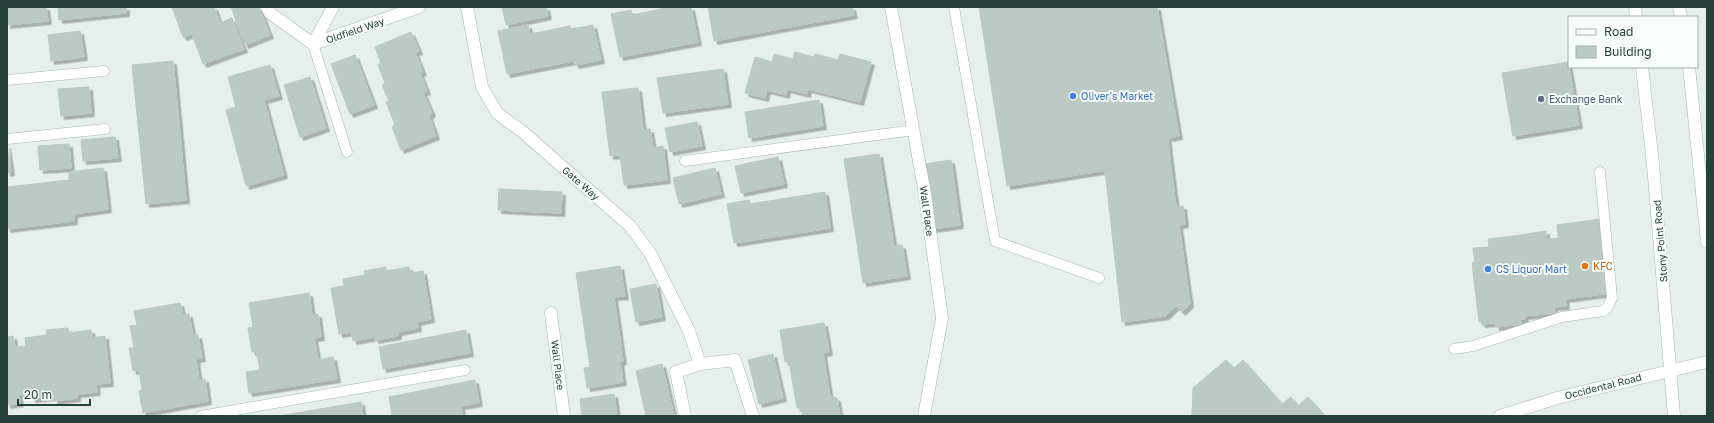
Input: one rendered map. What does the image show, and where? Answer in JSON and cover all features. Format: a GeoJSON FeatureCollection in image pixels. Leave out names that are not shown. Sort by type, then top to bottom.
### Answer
{"type":"FeatureCollection","features":[{"type":"Feature","properties":{"kind":"street","name":"Oldfield Way"},"geometry":{"type":"LineString","coordinates":[[267,7],[270,14],[313,44]]}},
{"type":"Feature","properties":{"kind":"street","name":"Oldfield Way"},"geometry":{"type":"LineString","coordinates":[[313,44],[333,7]]}},
{"type":"Feature","properties":{"kind":"street","name":"Oldfield Way"},"geometry":{"type":"LineString","coordinates":[[313,44],[419,7]]}},
{"type":"Feature","properties":{"kind":"street","name":"Gate Way"},"geometry":{"type":"LineString","coordinates":[[468,7],[482,87],[497,113],[524,133],[630,226],[650,253],[689,331],[700,364]]}},
{"type":"Feature","properties":{"kind":"street","name":"Wall Place"},"geometry":{"type":"LineString","coordinates":[[891,7],[925,194],[942,318],[924,416]]}},
{"type":"Feature","properties":{"kind":"street","name":"Stony Point Road"},"geometry":{"type":"LineString","coordinates":[[1642,68],[1653,164],[1674,416]]}},
{"type":"Feature","properties":{"kind":"street"},"geometry":{"type":"LineString","coordinates":[[1689,68],[1707,242]]}},
{"type":"Feature","properties":{"kind":"street","name":"Wall Place"},"geometry":{"type":"LineString","coordinates":[[551,313],[564,416]]}},
{"type":"Feature","properties":{"kind":"street"},"geometry":{"type":"LineString","coordinates":[[685,416],[676,372],[700,364],[735,360],[752,416]]}},
{"type":"Feature","properties":{"kind":"street","name":"Occidental Road"},"geometry":{"type":"LineString","coordinates":[[1500,416],[1556,398],[1707,362]]}},
{"type":"Feature","properties":{"kind":"lane"},"geometry":{"type":"LineString","coordinates":[[954,7],[995,241],[1099,278]]}},
{"type":"Feature","properties":{"kind":"lane"},"geometry":{"type":"LineString","coordinates":[[313,44],[347,152]]}},
{"type":"Feature","properties":{"kind":"lane"},"geometry":{"type":"LineString","coordinates":[[7,80],[104,71]]}},
{"type":"Feature","properties":{"kind":"lane"},"geometry":{"type":"LineString","coordinates":[[7,138],[105,129]]}},
{"type":"Feature","properties":{"kind":"lane"},"geometry":{"type":"LineString","coordinates":[[685,161],[914,130]]}},
{"type":"Feature","properties":{"kind":"lane"},"geometry":{"type":"LineString","coordinates":[[1454,349],[1473,346],[1562,317],[1603,311],[1608,307],[1612,298],[1600,172]]}},
{"type":"Feature","properties":{"kind":"lane"},"geometry":{"type":"LineString","coordinates":[[201,416],[465,370]]}},
{"type":"Feature","properties":{"kind":"building"},"geometry":{"type":"Polygon","coordinates":[[[7,7],[46,7],[48,21],[7,25],[7,7]]]}},
{"type":"Feature","properties":{"kind":"building"},"geometry":{"type":"Polygon","coordinates":[[[58,7],[126,7],[126,13],[59,20],[58,7]]]}},
{"type":"Feature","properties":{"kind":"building"},"geometry":{"type":"Polygon","coordinates":[[[172,7],[214,7],[220,23],[232,18],[244,49],[203,64],[192,34],[183,37],[172,7]]]}},
{"type":"Feature","properties":{"kind":"building"},"geometry":{"type":"Polygon","coordinates":[[[231,7],[259,7],[270,35],[245,45],[231,7]]]}},
{"type":"Feature","properties":{"kind":"building"},"geometry":{"type":"Polygon","coordinates":[[[502,7],[546,7],[548,16],[506,25],[502,7]]]}},
{"type":"Feature","properties":{"kind":"building"},"geometry":{"type":"Polygon","coordinates":[[[671,7],[691,7],[698,42],[620,57],[611,14],[631,10],[632,15],[671,7]]]}},
{"type":"Feature","properties":{"kind":"building"},"geometry":{"type":"Polygon","coordinates":[[[708,7],[852,7],[854,15],[714,41],[708,7]]]}},
{"type":"Feature","properties":{"kind":"building","name":"Oliver's Market"},"geometry":{"type":"Polygon","coordinates":[[[979,7],[1138,7],[1141,29],[1149,28],[1157,76],[1149,77],[1156,116],[1165,114],[1170,160],[1007,186],[979,7]]]}},
{"type":"Feature","properties":{"kind":"building"},"geometry":{"type":"Polygon","coordinates":[[[1138,7],[1157,7],[1179,136],[1169,138],[1165,114],[1156,116],[1149,77],[1157,76],[1149,28],[1141,29],[1138,7]]]}},
{"type":"Feature","properties":{"kind":"building"},"geometry":{"type":"Polygon","coordinates":[[[528,25],[530,34],[570,26],[571,29],[593,25],[601,60],[576,65],[573,61],[507,74],[498,31],[528,25]]]}},
{"type":"Feature","properties":{"kind":"building"},"geometry":{"type":"Polygon","coordinates":[[[80,31],[84,57],[51,61],[48,35],[80,31]]]}},
{"type":"Feature","properties":{"kind":"building"},"geometry":{"type":"Polygon","coordinates":[[[411,32],[419,51],[415,52],[423,72],[420,73],[427,91],[423,92],[432,113],[429,116],[436,136],[401,150],[392,127],[395,125],[386,102],[389,101],[382,85],[385,83],[378,65],[381,63],[375,47],[411,32]]]}},
{"type":"Feature","properties":{"kind":"building"},"geometry":{"type":"Polygon","coordinates":[[[795,52],[814,57],[815,54],[838,60],[840,54],[871,62],[860,102],[808,89],[807,94],[787,89],[786,95],[767,90],[765,98],[745,93],[755,57],[772,62],[774,54],[793,59],[795,52]]]}},
{"type":"Feature","properties":{"kind":"building"},"geometry":{"type":"Polygon","coordinates":[[[355,55],[374,105],[350,114],[331,64],[355,55]]]}},
{"type":"Feature","properties":{"kind":"building"},"geometry":{"type":"Polygon","coordinates":[[[173,61],[186,200],[146,204],[132,65],[173,61]]]}},
{"type":"Feature","properties":{"kind":"building","name":"Exchange Bank"},"geometry":{"type":"Polygon","coordinates":[[[1568,62],[1579,125],[1513,136],[1502,73],[1568,62]]]}},
{"type":"Feature","properties":{"kind":"building"},"geometry":{"type":"Polygon","coordinates":[[[270,65],[279,96],[264,100],[284,175],[246,186],[226,110],[236,107],[228,77],[270,65]]]}},
{"type":"Feature","properties":{"kind":"building"},"geometry":{"type":"Polygon","coordinates":[[[723,69],[728,104],[663,113],[657,78],[723,69]]]}},
{"type":"Feature","properties":{"kind":"building"},"geometry":{"type":"Polygon","coordinates":[[[310,77],[326,128],[300,137],[284,85],[310,77]]]}},
{"type":"Feature","properties":{"kind":"building"},"geometry":{"type":"Polygon","coordinates":[[[89,87],[91,113],[61,116],[58,89],[89,87]]]}},
{"type":"Feature","properties":{"kind":"building"},"geometry":{"type":"Polygon","coordinates":[[[638,88],[643,130],[650,129],[653,148],[663,146],[667,180],[624,185],[620,155],[610,156],[602,92],[638,88]]]}},
{"type":"Feature","properties":{"kind":"building"},"geometry":{"type":"Polygon","coordinates":[[[819,100],[823,126],[749,138],[745,112],[819,100]]]}},
{"type":"Feature","properties":{"kind":"building"},"geometry":{"type":"Polygon","coordinates":[[[697,122],[702,146],[670,152],[665,128],[697,122]]]}},
{"type":"Feature","properties":{"kind":"building"},"geometry":{"type":"Polygon","coordinates":[[[115,137],[118,158],[83,161],[81,140],[115,137]]]}},
{"type":"Feature","properties":{"kind":"building"},"geometry":{"type":"Polygon","coordinates":[[[69,144],[71,168],[40,170],[38,146],[69,144]]]}},
{"type":"Feature","properties":{"kind":"building"},"geometry":{"type":"Polygon","coordinates":[[[7,145],[11,172],[7,173],[7,145]]]}},
{"type":"Feature","properties":{"kind":"building"},"geometry":{"type":"Polygon","coordinates":[[[879,154],[894,247],[902,245],[907,276],[863,283],[844,159],[879,154]]]}},
{"type":"Feature","properties":{"kind":"building"},"geometry":{"type":"Polygon","coordinates":[[[778,157],[784,184],[741,193],[735,166],[778,157]]]}},
{"type":"Feature","properties":{"kind":"building"},"geometry":{"type":"Polygon","coordinates":[[[951,160],[960,225],[933,229],[925,164],[951,160]]]}},
{"type":"Feature","properties":{"kind":"building"},"geometry":{"type":"Polygon","coordinates":[[[1170,160],[1176,207],[1183,206],[1185,224],[1179,225],[1190,304],[1182,312],[1176,306],[1166,316],[1122,322],[1105,170],[1170,160]]]}},
{"type":"Feature","properties":{"kind":"building"},"geometry":{"type":"Polygon","coordinates":[[[103,168],[108,209],[74,214],[74,221],[7,229],[7,187],[69,180],[69,172],[103,168]]]}},
{"type":"Feature","properties":{"kind":"building"},"geometry":{"type":"Polygon","coordinates":[[[715,168],[721,194],[679,204],[673,178],[715,168]]]}},
{"type":"Feature","properties":{"kind":"building"},"geometry":{"type":"Polygon","coordinates":[[[499,189],[562,192],[561,213],[498,210],[499,189]]]}},
{"type":"Feature","properties":{"kind":"building"},"geometry":{"type":"Polygon","coordinates":[[[825,192],[830,228],[734,243],[727,204],[749,200],[750,204],[825,192]]]}},
{"type":"Feature","properties":{"kind":"building","name":"KFC"},"geometry":{"type":"Polygon","coordinates":[[[1601,219],[1611,293],[1565,299],[1557,225],[1601,219]]]}},
{"type":"Feature","properties":{"kind":"building"},"geometry":{"type":"Polygon","coordinates":[[[1546,231],[1546,239],[1559,238],[1566,306],[1553,307],[1556,313],[1523,316],[1514,236],[1546,231]]]}},
{"type":"Feature","properties":{"kind":"building"},"geometry":{"type":"Polygon","coordinates":[[[1514,236],[1525,319],[1520,319],[1521,324],[1496,327],[1495,323],[1482,324],[1481,321],[1479,322],[1472,263],[1475,262],[1473,248],[1489,247],[1488,239],[1514,236]]]}},
{"type":"Feature","properties":{"kind":"building"},"geometry":{"type":"Polygon","coordinates":[[[620,266],[625,296],[614,297],[623,361],[620,362],[623,382],[587,388],[584,368],[590,367],[576,273],[620,266]]]}},
{"type":"Feature","properties":{"kind":"building"},"geometry":{"type":"Polygon","coordinates":[[[386,267],[386,271],[409,267],[410,273],[423,271],[431,319],[417,322],[418,328],[398,332],[398,336],[375,340],[375,337],[353,341],[352,332],[339,334],[331,288],[344,286],[343,279],[365,275],[364,271],[386,267]]]}},
{"type":"Feature","properties":{"kind":"building"},"geometry":{"type":"Polygon","coordinates":[[[656,284],[662,317],[636,322],[630,289],[656,284]]]}},
{"type":"Feature","properties":{"kind":"building"},"geometry":{"type":"Polygon","coordinates":[[[309,293],[312,315],[318,314],[321,337],[314,338],[318,360],[333,357],[337,379],[249,393],[246,372],[260,370],[257,352],[252,352],[248,328],[253,327],[249,303],[309,293]]]}},
{"type":"Feature","properties":{"kind":"building"},"geometry":{"type":"Polygon","coordinates":[[[180,303],[183,315],[189,314],[193,336],[198,335],[202,358],[196,359],[199,380],[205,379],[208,401],[143,413],[139,391],[142,390],[139,370],[133,371],[129,348],[134,348],[130,326],[137,325],[134,311],[180,303]]]}},
{"type":"Feature","properties":{"kind":"building"},"geometry":{"type":"Polygon","coordinates":[[[824,323],[829,352],[823,353],[830,397],[837,398],[840,416],[803,416],[801,408],[797,408],[789,361],[785,362],[780,330],[824,323]]]}},
{"type":"Feature","properties":{"kind":"building"},"geometry":{"type":"Polygon","coordinates":[[[68,328],[69,333],[91,330],[92,338],[105,336],[110,383],[96,384],[97,392],[77,394],[77,398],[54,401],[54,397],[32,399],[31,394],[19,395],[20,403],[7,405],[7,337],[13,336],[15,347],[26,346],[25,338],[47,335],[46,330],[68,328]]]}},
{"type":"Feature","properties":{"kind":"building"},"geometry":{"type":"Polygon","coordinates":[[[466,330],[470,353],[383,369],[379,347],[466,330]]]}},
{"type":"Feature","properties":{"kind":"building"},"geometry":{"type":"Polygon","coordinates":[[[773,354],[783,398],[759,404],[748,360],[773,354]]]}},
{"type":"Feature","properties":{"kind":"building"},"geometry":{"type":"Polygon","coordinates":[[[1226,360],[1234,368],[1243,360],[1282,404],[1291,397],[1298,406],[1308,397],[1325,416],[1192,416],[1193,388],[1226,360]]]}},
{"type":"Feature","properties":{"kind":"building"},"geometry":{"type":"Polygon","coordinates":[[[662,364],[674,416],[646,416],[636,371],[662,364]]]}},
{"type":"Feature","properties":{"kind":"building"},"geometry":{"type":"Polygon","coordinates":[[[475,380],[479,403],[461,406],[463,416],[392,416],[389,397],[475,380]]]}},
{"type":"Feature","properties":{"kind":"building"},"geometry":{"type":"Polygon","coordinates":[[[614,394],[617,416],[582,416],[580,399],[614,394]]]}},
{"type":"Feature","properties":{"kind":"building"},"geometry":{"type":"Polygon","coordinates":[[[361,402],[363,416],[279,416],[361,402]]]}},
{"type":"Feature","properties":{"kind":"place","name":"Oliver's Market"},"geometry":{"type":"Point","coordinates":[1073,96]}},
{"type":"Feature","properties":{"kind":"place","name":"Exchange Bank"},"geometry":{"type":"Point","coordinates":[1541,99]}},
{"type":"Feature","properties":{"kind":"place","name":"KFC"},"geometry":{"type":"Point","coordinates":[1585,266]}},
{"type":"Feature","properties":{"kind":"place","name":"CS Liquor Mart"},"geometry":{"type":"Point","coordinates":[1488,269]}}]}
